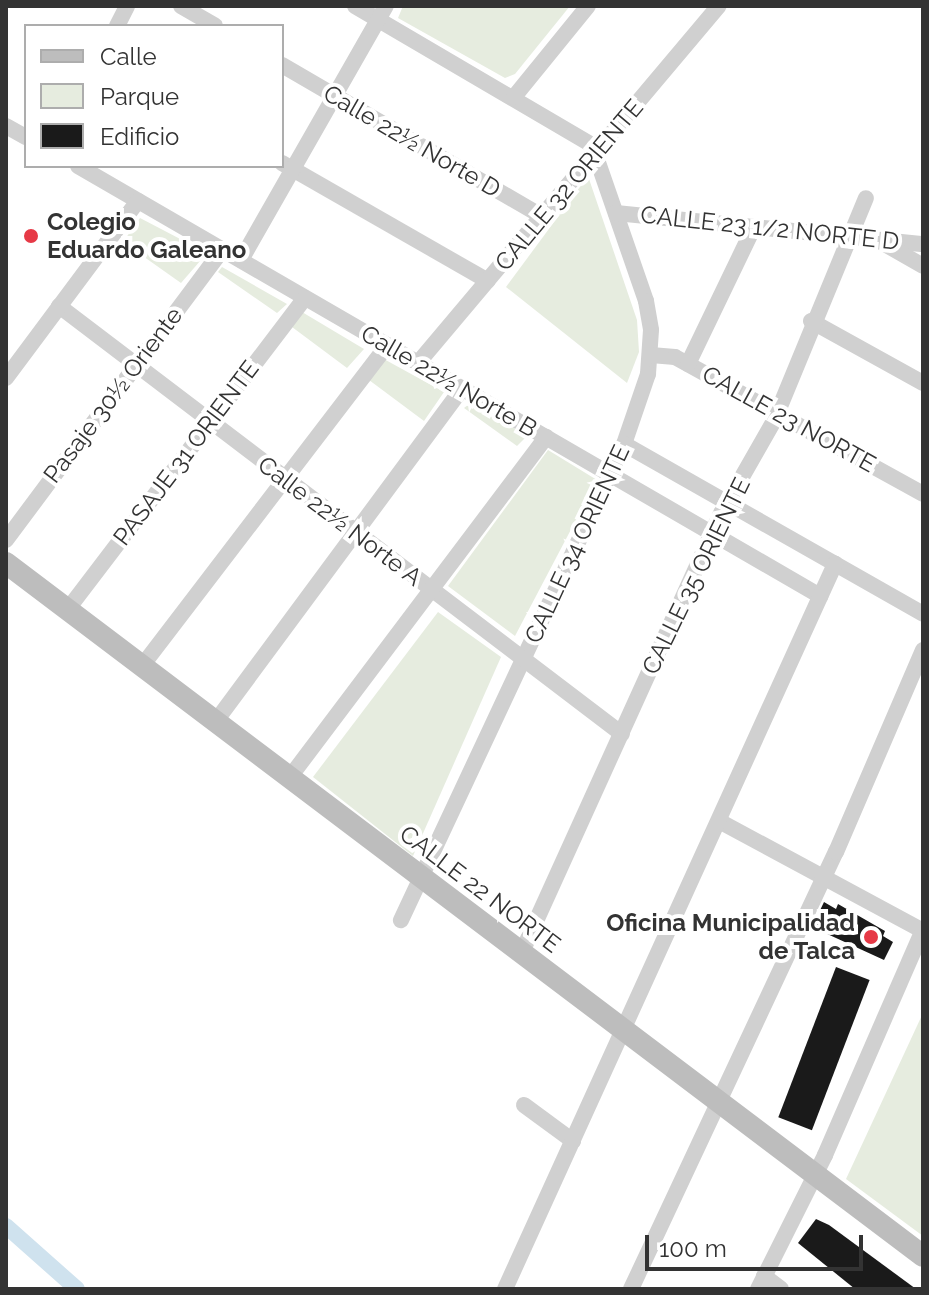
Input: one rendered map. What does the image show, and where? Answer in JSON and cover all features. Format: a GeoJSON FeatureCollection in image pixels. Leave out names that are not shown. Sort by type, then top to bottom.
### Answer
{"type":"FeatureCollection","features":[{"type":"Feature","properties":{"kind":"street"},"geometry":{"type":"LineString","coordinates":[[118,24],[127,6]]}},
{"type":"Feature","properties":{"kind":"street"},"geometry":{"type":"LineString","coordinates":[[181,6],[212,24]]}},
{"type":"Feature","properties":{"kind":"street"},"geometry":{"type":"LineString","coordinates":[[355,6],[382,13],[514,97],[582,136],[597,153]]}},
{"type":"Feature","properties":{"kind":"street"},"geometry":{"type":"LineString","coordinates":[[514,97],[588,6]]}},
{"type":"Feature","properties":{"kind":"street","name":"CALLE 32 ORIENTE"},"geometry":{"type":"LineString","coordinates":[[418,363],[719,6]]}},
{"type":"Feature","properties":{"kind":"street"},"geometry":{"type":"LineString","coordinates":[[241,260],[288,166],[336,96],[382,13]]}},
{"type":"Feature","properties":{"kind":"street","name":"Calle 22½ Norte D"},"geometry":{"type":"LineString","coordinates":[[284,66],[543,217]]}},
{"type":"Feature","properties":{"kind":"street"},"geometry":{"type":"LineString","coordinates":[[6,126],[24,136]]}},
{"type":"Feature","properties":{"kind":"street","name":"CALLE 34 ORIENTE"},"geometry":{"type":"LineString","coordinates":[[401,920],[624,444],[651,355],[646,301],[597,153]]}},
{"type":"Feature","properties":{"kind":"street"},"geometry":{"type":"LineString","coordinates":[[288,166],[488,281]]}},
{"type":"Feature","properties":{"kind":"street","name":"Calle 22½ Norte B"},"geometry":{"type":"LineString","coordinates":[[81,168],[820,596]]}},
{"type":"Feature","properties":{"kind":"street","name":"CALLE 35 ORIENTE"},"geometry":{"type":"LineString","coordinates":[[522,952],[712,533],[778,412],[811,321],[866,198]]}},
{"type":"Feature","properties":{"kind":"street"},"geometry":{"type":"LineString","coordinates":[[6,378],[138,201]]}},
{"type":"Feature","properties":{"kind":"street","name":"CALLE 23 1/2 NORTE D"},"geometry":{"type":"LineString","coordinates":[[616,213],[923,244]]}},
{"type":"Feature","properties":{"kind":"street"},"geometry":{"type":"LineString","coordinates":[[688,364],[753,229]]}},
{"type":"Feature","properties":{"kind":"street"},"geometry":{"type":"LineString","coordinates":[[876,239],[923,266]]}},
{"type":"Feature","properties":{"kind":"street","name":"Pasaje 30½ Oriente"},"geometry":{"type":"LineString","coordinates":[[6,540],[222,250]]}},
{"type":"Feature","properties":{"kind":"street","name":"PASAJE 31 ORIENTE"},"geometry":{"type":"LineString","coordinates":[[68,609],[305,298]]}},
{"type":"Feature","properties":{"kind":"street","name":"Calle 22½ Norte A"},"geometry":{"type":"LineString","coordinates":[[59,306],[622,734]]}},
{"type":"Feature","properties":{"kind":"street"},"geometry":{"type":"LineString","coordinates":[[811,321],[923,383]]}},
{"type":"Feature","properties":{"kind":"street"},"geometry":{"type":"LineString","coordinates":[[142,666],[387,345]]}},
{"type":"Feature","properties":{"kind":"street","name":"CALLE 23 NORTE"},"geometry":{"type":"LineString","coordinates":[[651,355],[688,364],[923,494]]}},
{"type":"Feature","properties":{"kind":"street"},"geometry":{"type":"LineString","coordinates":[[216,721],[462,388]]}},
{"type":"Feature","properties":{"kind":"street"},"geometry":{"type":"LineString","coordinates":[[290,777],[546,437]]}},
{"type":"Feature","properties":{"kind":"street"},"geometry":{"type":"LineString","coordinates":[[624,444],[923,614]]}},
{"type":"Feature","properties":{"kind":"street","name":"CALLE 22 NORTE"},"geometry":{"type":"LineString","coordinates":[[6,563],[923,1256]]}},
{"type":"Feature","properties":{"kind":"street"},"geometry":{"type":"LineString","coordinates":[[505,1289],[835,564]]}},
{"type":"Feature","properties":{"kind":"street"},"geometry":{"type":"LineString","coordinates":[[631,1289],[923,650]]}},
{"type":"Feature","properties":{"kind":"street"},"geometry":{"type":"LineString","coordinates":[[719,821],[923,931],[814,1173],[761,1282],[781,1289]]}},
{"type":"Feature","properties":{"kind":"street"},"geometry":{"type":"LineString","coordinates":[[524,1105],[573,1141]]}},
{"type":"Feature","properties":{"kind":"green space"},"geometry":{"type":"Polygon","coordinates":[[[403,6],[570,6],[515,74],[505,78],[398,18],[403,6]]]}},
{"type":"Feature","properties":{"kind":"green space"},"geometry":{"type":"Polygon","coordinates":[[[588,176],[637,320],[639,352],[627,383],[506,287],[588,176]]]}},
{"type":"Feature","properties":{"kind":"green space"},"geometry":{"type":"Polygon","coordinates":[[[140,218],[207,253],[181,283],[123,242],[140,218]]]}},
{"type":"Feature","properties":{"kind":"green space"},"geometry":{"type":"Polygon","coordinates":[[[222,267],[287,304],[277,313],[218,272],[222,267]]]}},
{"type":"Feature","properties":{"kind":"green space"},"geometry":{"type":"Polygon","coordinates":[[[302,312],[364,349],[347,368],[292,327],[302,312]]]}},
{"type":"Feature","properties":{"kind":"green space"},"geometry":{"type":"Polygon","coordinates":[[[382,358],[444,392],[424,421],[369,380],[382,358]]]}},
{"type":"Feature","properties":{"kind":"green space"},"geometry":{"type":"Polygon","coordinates":[[[468,405],[528,435],[517,446],[464,408],[468,405]]]}},
{"type":"Feature","properties":{"kind":"green space"},"geometry":{"type":"Polygon","coordinates":[[[548,450],[597,480],[515,636],[448,586],[548,450]]]}},
{"type":"Feature","properties":{"kind":"green space"},"geometry":{"type":"Polygon","coordinates":[[[438,612],[501,657],[413,856],[313,777],[438,612]]]}},
{"type":"Feature","properties":{"kind":"green space"},"geometry":{"type":"Polygon","coordinates":[[[923,1013],[923,1236],[846,1179],[923,1013]]]}},
{"type":"Feature","properties":{"kind":"building"},"geometry":{"type":"Polygon","coordinates":[[[824,902],[836,909],[838,904],[885,931],[883,936],[893,942],[884,960],[812,927],[824,902]]]}},
{"type":"Feature","properties":{"kind":"building"},"geometry":{"type":"Polygon","coordinates":[[[836,967],[870,980],[812,1130],[778,1117],[836,967]]]}},
{"type":"Feature","properties":{"kind":"building"},"geometry":{"type":"Polygon","coordinates":[[[816,1219],[829,1225],[916,1289],[855,1289],[798,1243],[816,1219]]]}},
{"type":"Feature","properties":{"kind":"waterway"},"geometry":{"type":"LineString","coordinates":[[6,1226],[77,1289]]}},
{"type":"Feature","properties":{"kind":"place","name":"Colegio Eduardo Galeano"},"geometry":{"type":"Point","coordinates":[31,236]}},
{"type":"Feature","properties":{"kind":"place","name":"Oficina Municipalidad de Talca"},"geometry":{"type":"Point","coordinates":[871,937]}}]}
